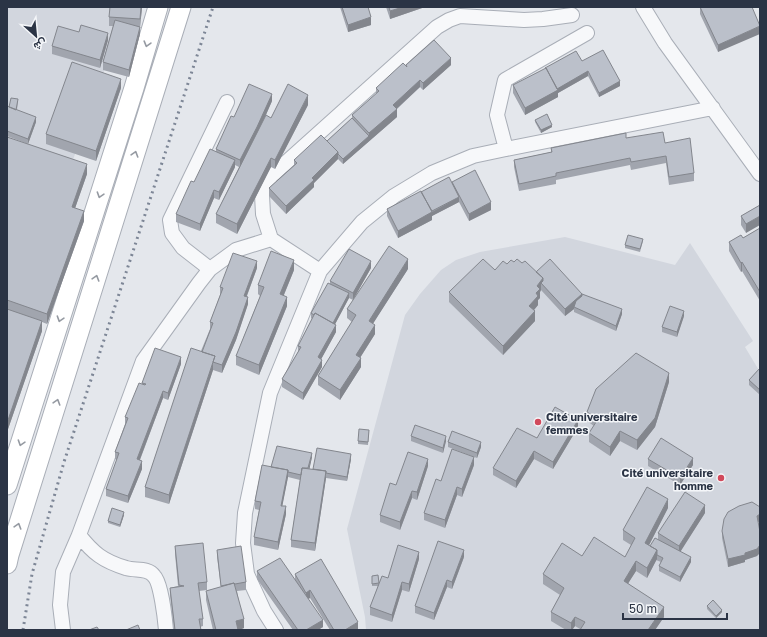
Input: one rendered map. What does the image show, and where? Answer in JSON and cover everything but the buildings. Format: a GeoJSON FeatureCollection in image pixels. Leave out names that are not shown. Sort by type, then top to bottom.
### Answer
{"type":"FeatureCollection","features":[{"type":"Feature","properties":{"kind":"main road"},"geometry":{"type":"LineString","coordinates":[[7,486],[158,7]]}},
{"type":"Feature","properties":{"kind":"main road"},"geometry":{"type":"LineString","coordinates":[[7,564],[13,540],[181,7]]}},
{"type":"Feature","properties":{"kind":"street"},"geometry":{"type":"LineString","coordinates":[[643,7],[665,43],[760,174]]}},
{"type":"Feature","properties":{"kind":"street"},"geometry":{"type":"LineString","coordinates":[[320,271],[271,239],[263,214],[262,195],[271,176],[437,27],[449,20],[460,16],[524,20],[572,15]]}},
{"type":"Feature","properties":{"kind":"street"},"geometry":{"type":"LineString","coordinates":[[506,149],[497,115],[505,80],[587,33]]}},
{"type":"Feature","properties":{"kind":"street"},"geometry":{"type":"LineString","coordinates":[[210,268],[183,248],[172,233],[170,220],[227,102]]}},
{"type":"Feature","properties":{"kind":"street"},"geometry":{"type":"LineString","coordinates":[[276,630],[264,611],[247,574],[243,543],[245,513],[270,393],[320,271],[362,222],[394,196],[432,173],[473,156],[713,108]]}},
{"type":"Feature","properties":{"kind":"street"},"geometry":{"type":"LineString","coordinates":[[63,630],[60,605],[64,572],[79,535],[142,361],[210,268],[236,250],[271,239]]}},
{"type":"Feature","properties":{"kind":"street"},"geometry":{"type":"LineString","coordinates":[[79,535],[97,555],[127,569],[149,571],[155,576],[159,589],[166,630]]}},
{"type":"Feature","properties":{"kind":"shaded area"},"geometry":{"type":"Polygon","coordinates":[[[7,7],[120,7],[111,51],[7,349],[7,7]]]}},
{"type":"Feature","properties":{"kind":"shaded area","name":"Cité universitaire femmes"},"geometry":{"type":"Polygon","coordinates":[[[565,237],[675,265],[690,243],[753,341],[745,347],[760,372],[760,630],[366,630],[365,617],[347,529],[405,315],[420,294],[441,270],[456,260],[480,252],[565,237]]]}},
{"type":"Feature","properties":{"kind":"railway"},"geometry":{"type":"LineString","coordinates":[[23,630],[32,574],[64,462],[213,7]]}},
{"type":"Feature","properties":{"kind":"place","name":"Cité universitaire femmes"},"geometry":{"type":"Point","coordinates":[538,422]}},
{"type":"Feature","properties":{"kind":"place","name":"Cité universitaire homme"},"geometry":{"type":"Point","coordinates":[721,478]}}]}
